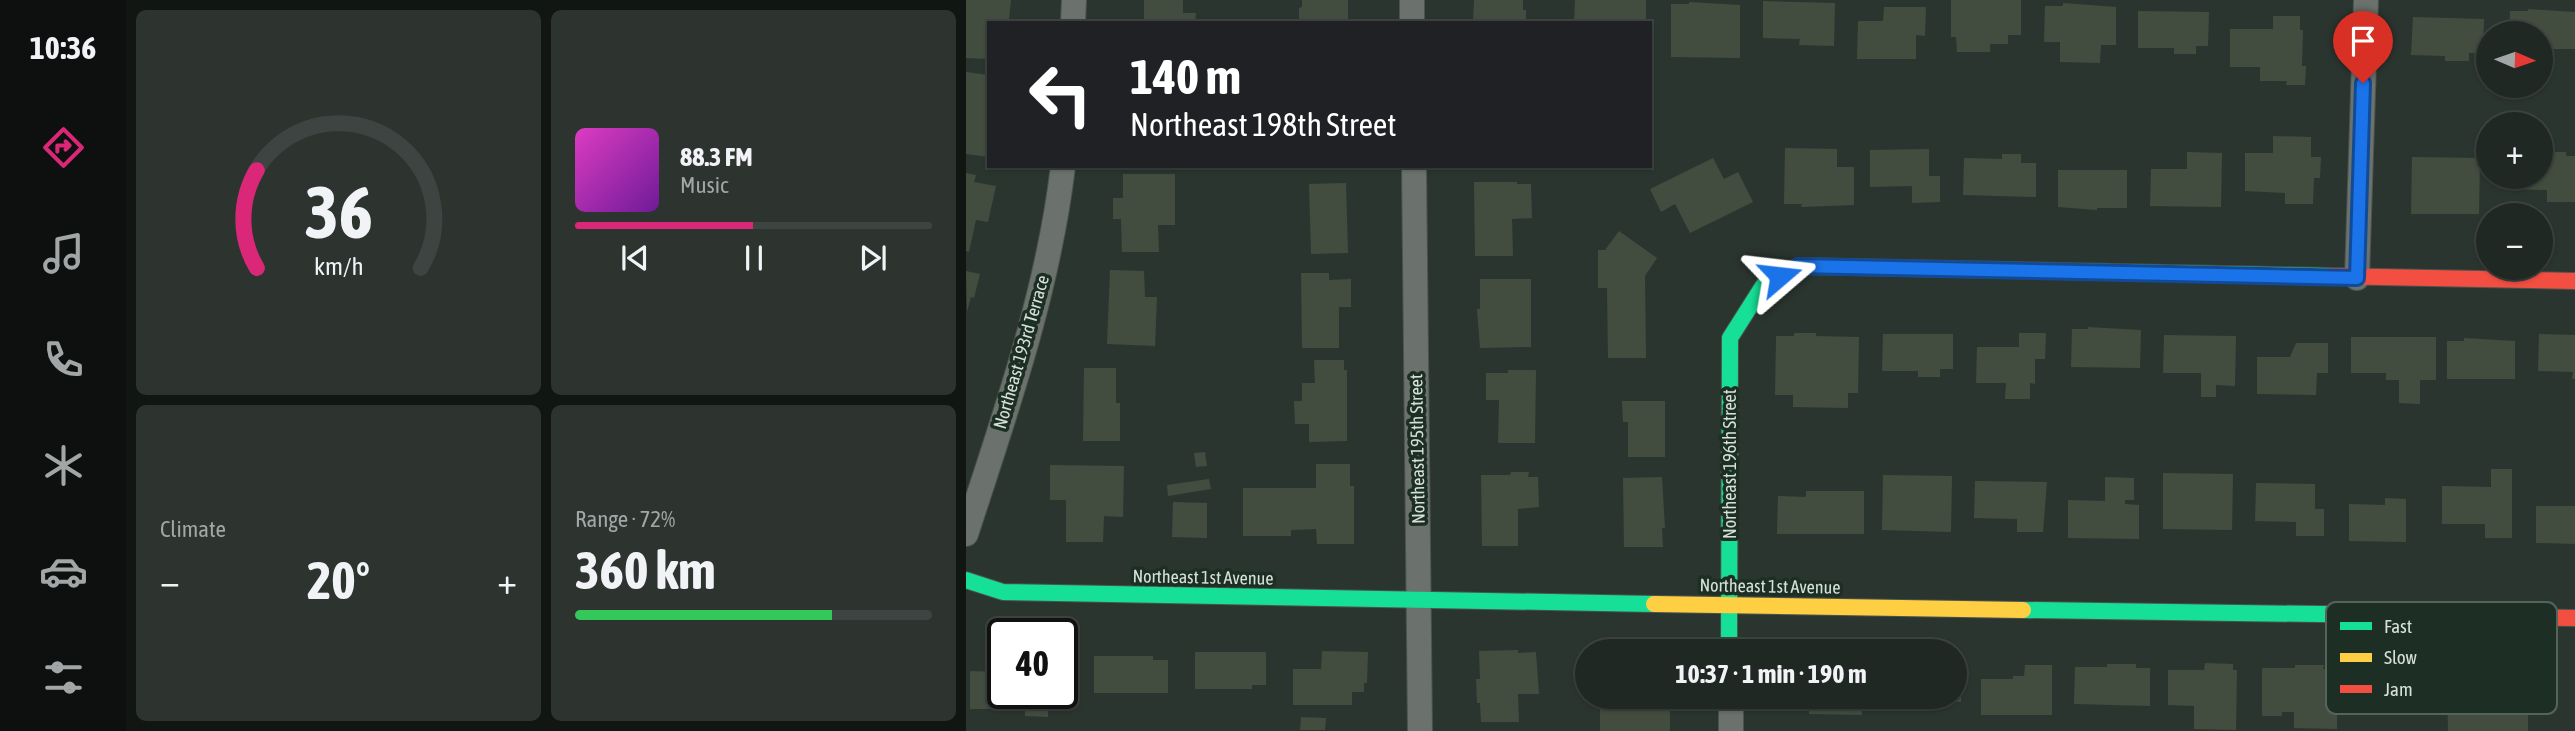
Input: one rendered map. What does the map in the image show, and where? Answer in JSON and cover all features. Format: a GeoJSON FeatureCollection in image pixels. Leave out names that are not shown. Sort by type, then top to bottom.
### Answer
{"type":"FeatureCollection","features":[{"type":"Feature","properties":{"kind":"street"},"geometry":{"type":"LineString","coordinates":[[1073,21],[1074,0]]}},
{"type":"Feature","properties":{"kind":"street"},"geometry":{"type":"LineString","coordinates":[[1412,0],[1412,21]]}},
{"type":"Feature","properties":{"kind":"street"},"geometry":{"type":"LineString","coordinates":[[2365,0],[2357,278],[2575,281]]}},
{"type":"Feature","properties":{"kind":"street","name":"Northeast 193rd Terrace"},"geometry":{"type":"LineString","coordinates":[[966,534],[1032,321],[1057,220],[1063,168]]}},
{"type":"Feature","properties":{"kind":"street","name":"Northeast 195th Street"},"geometry":{"type":"LineString","coordinates":[[1414,168],[1420,731]]}},
{"type":"Feature","properties":{"kind":"street","name":"Northeast 196th Street"},"geometry":{"type":"LineString","coordinates":[[1729,639],[1730,338],[1763,286],[1798,266],[2357,278]]}},
{"type":"Feature","properties":{"kind":"street","name":"Northeast 1st Avenue"},"geometry":{"type":"LineString","coordinates":[[966,580],[1003,592],[2326,614]]}},
{"type":"Feature","properties":{"kind":"street","name":"Northeast 1st Avenue"},"geometry":{"type":"LineString","coordinates":[[2557,618],[2575,618]]}},
{"type":"Feature","properties":{"kind":"street"},"geometry":{"type":"LineString","coordinates":[[1731,709],[1731,731]]}},
{"type":"Feature","properties":{"kind":"building"},"geometry":{"type":"Polygon","coordinates":[[[966,0],[1011,0],[1009,20],[987,21],[987,59],[966,58],[966,0]]]}},
{"type":"Feature","properties":{"kind":"building"},"geometry":{"type":"Polygon","coordinates":[[[1144,0],[1183,0],[1183,13],[1196,13],[1195,21],[1144,21],[1144,0]]]}},
{"type":"Feature","properties":{"kind":"building"},"geometry":{"type":"Polygon","coordinates":[[[1302,0],[1348,0],[1348,21],[1299,21],[1299,8],[1302,7],[1302,0]]]}},
{"type":"Feature","properties":{"kind":"building"},"geometry":{"type":"Polygon","coordinates":[[[1474,0],[1523,0],[1526,21],[1473,21],[1474,0]]]}},
{"type":"Feature","properties":{"kind":"building"},"geometry":{"type":"Polygon","coordinates":[[[1575,0],[1646,0],[1646,21],[1574,21],[1575,0]]]}},
{"type":"Feature","properties":{"kind":"building"},"geometry":{"type":"Polygon","coordinates":[[[1951,0],[2021,0],[2021,35],[2008,35],[2008,44],[1990,44],[1990,52],[1957,52],[1956,37],[1951,37],[1951,0]]]}},
{"type":"Feature","properties":{"kind":"building"},"geometry":{"type":"Polygon","coordinates":[[[1763,1],[1835,3],[1834,46],[1799,45],[1800,39],[1763,38],[1763,1]]]}},
{"type":"Feature","properties":{"kind":"building"},"geometry":{"type":"Polygon","coordinates":[[[1689,2],[1740,5],[1740,58],[1671,57],[1671,4],[1689,2]]]}},
{"type":"Feature","properties":{"kind":"building"},"geometry":{"type":"Polygon","coordinates":[[[2063,3],[2116,7],[2116,45],[2101,45],[2100,63],[2060,62],[2060,42],[2044,42],[2045,6],[2063,6],[2063,3]]]}},
{"type":"Feature","properties":{"kind":"building"},"geometry":{"type":"Polygon","coordinates":[[[1884,7],[1926,7],[1925,36],[1916,35],[1916,59],[1857,59],[1858,21],[1883,21],[1884,7]]]}},
{"type":"Feature","properties":{"kind":"building"},"geometry":{"type":"Polygon","coordinates":[[[2138,11],[2209,12],[2208,46],[2196,46],[2196,54],[2174,54],[2174,48],[2138,48],[2138,11]]]}},
{"type":"Feature","properties":{"kind":"building"},"geometry":{"type":"Polygon","coordinates":[[[2510,11],[2575,12],[2575,49],[2553,49],[2553,21],[2510,21],[2510,11]]]}},
{"type":"Feature","properties":{"kind":"building"},"geometry":{"type":"Polygon","coordinates":[[[2273,16],[2300,16],[2300,30],[2303,30],[2302,66],[2306,66],[2305,85],[2286,85],[2287,81],[2260,81],[2260,67],[2230,67],[2230,29],[2273,29],[2273,16]]]}},
{"type":"Feature","properties":{"kind":"building"},"geometry":{"type":"Polygon","coordinates":[[[2413,17],[2484,19],[2476,21],[2476,53],[2469,53],[2469,61],[2445,61],[2445,56],[2411,55],[2413,17]]]}},
{"type":"Feature","properties":{"kind":"building"},"geometry":{"type":"Polygon","coordinates":[[[966,72],[987,75],[987,157],[966,154],[966,72]]]}},
{"type":"Feature","properties":{"kind":"building"},"geometry":{"type":"Polygon","coordinates":[[[2273,136],[2311,137],[2311,157],[2321,157],[2320,178],[2314,178],[2313,204],[2285,204],[2285,193],[2245,191],[2245,153],[2273,153],[2273,136]]]}},
{"type":"Feature","properties":{"kind":"building"},"geometry":{"type":"Polygon","coordinates":[[[1785,148],[1837,149],[1837,167],[1854,167],[1854,205],[1801,207],[1802,204],[1784,204],[1785,148]]]}},
{"type":"Feature","properties":{"kind":"building"},"geometry":{"type":"Polygon","coordinates":[[[1929,149],[1929,176],[1940,176],[1940,202],[1912,203],[1912,186],[1870,187],[1870,150],[1929,149]]]}},
{"type":"Feature","properties":{"kind":"building"},"geometry":{"type":"Polygon","coordinates":[[[2187,152],[2222,153],[2221,207],[2150,206],[2151,169],[2187,169],[2187,152]]]}},
{"type":"Feature","properties":{"kind":"building"},"geometry":{"type":"Polygon","coordinates":[[[2553,152],[2566,152],[2566,156],[2575,156],[2575,202],[2547,202],[2547,190],[2507,189],[2553,189],[2553,152]]]}},
{"type":"Feature","properties":{"kind":"building"},"geometry":{"type":"Polygon","coordinates":[[[2002,154],[2021,154],[2021,163],[2036,163],[2036,197],[1963,195],[1964,158],[2002,159],[2002,154]]]}},
{"type":"Feature","properties":{"kind":"building"},"geometry":{"type":"Polygon","coordinates":[[[2412,157],[2476,158],[2476,189],[2479,189],[2476,214],[2411,214],[2412,157]]]}},
{"type":"Feature","properties":{"kind":"building"},"geometry":{"type":"Polygon","coordinates":[[[1713,158],[1724,179],[1738,172],[1753,202],[1690,233],[1675,204],[1661,212],[1650,189],[1713,158]]]}},
{"type":"Feature","properties":{"kind":"building"},"geometry":{"type":"Polygon","coordinates":[[[2058,170],[2127,170],[2127,208],[2097,210],[2058,207],[2058,170]]]}},
{"type":"Feature","properties":{"kind":"building"},"geometry":{"type":"Polygon","coordinates":[[[966,173],[976,175],[974,182],[996,186],[988,222],[976,220],[969,252],[966,251],[966,173]]]}},
{"type":"Feature","properties":{"kind":"building"},"geometry":{"type":"Polygon","coordinates":[[[1123,174],[1175,174],[1175,225],[1158,225],[1159,252],[1122,252],[1121,219],[1113,219],[1113,198],[1123,198],[1123,174]]]}},
{"type":"Feature","properties":{"kind":"building"},"geometry":{"type":"Polygon","coordinates":[[[1474,182],[1531,184],[1532,218],[1512,219],[1513,256],[1475,256],[1474,182]]]}},
{"type":"Feature","properties":{"kind":"building"},"geometry":{"type":"Polygon","coordinates":[[[1346,183],[1348,253],[1311,254],[1309,184],[1346,183]]]}},
{"type":"Feature","properties":{"kind":"building"},"geometry":{"type":"Polygon","coordinates":[[[1619,231],[1657,258],[1645,276],[1646,358],[1608,358],[1607,288],[1598,288],[1598,250],[1605,250],[1619,231]]]}},
{"type":"Feature","properties":{"kind":"building"},"geometry":{"type":"Polygon","coordinates":[[[1110,270],[1144,271],[1145,297],[1157,297],[1155,346],[1107,344],[1110,270]]]}},
{"type":"Feature","properties":{"kind":"building"},"geometry":{"type":"Polygon","coordinates":[[[966,271],[980,274],[967,312],[966,271]]]}},
{"type":"Feature","properties":{"kind":"building"},"geometry":{"type":"Polygon","coordinates":[[[1301,273],[1329,273],[1329,280],[1351,279],[1351,307],[1339,307],[1339,348],[1302,348],[1301,273]]]}},
{"type":"Feature","properties":{"kind":"building"},"geometry":{"type":"Polygon","coordinates":[[[1480,279],[1531,279],[1531,347],[1480,348],[1477,309],[1480,309],[1480,279]]]}},
{"type":"Feature","properties":{"kind":"building"},"geometry":{"type":"Polygon","coordinates":[[[2088,327],[2141,330],[2140,368],[2071,367],[2072,329],[2088,327]]]}},
{"type":"Feature","properties":{"kind":"building"},"geometry":{"type":"Polygon","coordinates":[[[1794,333],[1859,337],[1858,393],[1848,393],[1848,408],[1793,407],[1793,395],[1775,395],[1776,336],[1794,336],[1794,333]]]}},
{"type":"Feature","properties":{"kind":"building"},"geometry":{"type":"Polygon","coordinates":[[[2019,333],[2046,333],[2045,359],[2035,359],[2035,384],[2030,383],[2030,399],[2005,399],[2006,383],[1976,383],[1977,347],[2019,347],[2019,333]]]}},
{"type":"Feature","properties":{"kind":"building"},"geometry":{"type":"Polygon","coordinates":[[[1883,334],[1953,334],[1953,369],[1940,369],[1940,377],[1918,377],[1918,371],[1882,371],[1883,334]]]}},
{"type":"Feature","properties":{"kind":"building"},"geometry":{"type":"Polygon","coordinates":[[[2539,334],[2575,335],[2575,379],[2572,379],[2573,372],[2538,371],[2539,334]]]}},
{"type":"Feature","properties":{"kind":"building"},"geometry":{"type":"Polygon","coordinates":[[[2164,335],[2236,336],[2235,386],[2216,385],[2216,397],[2201,397],[2201,373],[2163,373],[2164,335]]]}},
{"type":"Feature","properties":{"kind":"building"},"geometry":{"type":"Polygon","coordinates":[[[2351,337],[2436,337],[2436,380],[2420,380],[2420,404],[2399,403],[2399,380],[2386,380],[2386,373],[2351,373],[2351,337]]]}},
{"type":"Feature","properties":{"kind":"building"},"geometry":{"type":"Polygon","coordinates":[[[2464,338],[2515,341],[2515,379],[2447,379],[2447,341],[2464,341],[2464,338]]]}},
{"type":"Feature","properties":{"kind":"building"},"geometry":{"type":"Polygon","coordinates":[[[2296,343],[2328,343],[2328,373],[2317,373],[2316,395],[2257,394],[2257,357],[2290,357],[2296,343]]]}},
{"type":"Feature","properties":{"kind":"building"},"geometry":{"type":"Polygon","coordinates":[[[1314,360],[1344,360],[1344,370],[1347,370],[1347,441],[1309,442],[1309,424],[1295,424],[1294,401],[1302,401],[1302,383],[1315,383],[1314,360]]]}},
{"type":"Feature","properties":{"kind":"building"},"geometry":{"type":"Polygon","coordinates":[[[1084,368],[1116,368],[1120,441],[1083,441],[1084,368]]]}},
{"type":"Feature","properties":{"kind":"building"},"geometry":{"type":"Polygon","coordinates":[[[1508,370],[1536,370],[1535,443],[1498,443],[1499,400],[1486,400],[1486,373],[1508,373],[1508,370]]]}},
{"type":"Feature","properties":{"kind":"building"},"geometry":{"type":"Polygon","coordinates":[[[1622,401],[1665,401],[1665,457],[1628,457],[1628,422],[1623,422],[1622,401]]]}},
{"type":"Feature","properties":{"kind":"building"},"geometry":{"type":"Polygon","coordinates":[[[1205,452],[1207,466],[1196,467],[1194,453],[1205,452]]]}},
{"type":"Feature","properties":{"kind":"building"},"geometry":{"type":"Polygon","coordinates":[[[1316,464],[1350,464],[1350,486],[1354,486],[1354,544],[1317,544],[1316,529],[1291,530],[1291,536],[1243,536],[1243,488],[1316,488],[1316,464]]]}},
{"type":"Feature","properties":{"kind":"building"},"geometry":{"type":"Polygon","coordinates":[[[1050,465],[1124,466],[1123,517],[1104,516],[1103,542],[1066,542],[1066,500],[1050,500],[1050,465]]]}},
{"type":"Feature","properties":{"kind":"building"},"geometry":{"type":"Polygon","coordinates":[[[2491,469],[2512,469],[2512,538],[2485,538],[2485,524],[2442,524],[2442,486],[2491,487],[2491,469]]]}},
{"type":"Feature","properties":{"kind":"building"},"geometry":{"type":"Polygon","coordinates":[[[1511,472],[1529,472],[1528,477],[1538,477],[1539,507],[1518,509],[1518,546],[1482,546],[1481,475],[1510,475],[1511,472]]]}},
{"type":"Feature","properties":{"kind":"building"},"geometry":{"type":"Polygon","coordinates":[[[2163,473],[2233,474],[2232,530],[2163,529],[2163,473]]]}},
{"type":"Feature","properties":{"kind":"building"},"geometry":{"type":"Polygon","coordinates":[[[1883,475],[1952,476],[1951,532],[1882,530],[1883,475]]]}},
{"type":"Feature","properties":{"kind":"building"},"geometry":{"type":"Polygon","coordinates":[[[1662,477],[1665,528],[1662,528],[1663,547],[1624,547],[1623,478],[1662,477]]]}},
{"type":"Feature","properties":{"kind":"building"},"geometry":{"type":"Polygon","coordinates":[[[2105,477],[2134,478],[2134,500],[2125,500],[2125,504],[2139,505],[2139,539],[2068,538],[2068,500],[2105,501],[2105,477]]]}},
{"type":"Feature","properties":{"kind":"building"},"geometry":{"type":"Polygon","coordinates":[[[1209,479],[1211,489],[1168,496],[1167,485],[1209,479]]]}},
{"type":"Feature","properties":{"kind":"building"},"geometry":{"type":"Polygon","coordinates":[[[1975,481],[2047,482],[2043,532],[2017,532],[2017,519],[1974,518],[1975,481]]]}},
{"type":"Feature","properties":{"kind":"building"},"geometry":{"type":"Polygon","coordinates":[[[2256,483],[2315,484],[2315,509],[2324,509],[2324,536],[2296,536],[2296,522],[2255,521],[2256,483]]]}},
{"type":"Feature","properties":{"kind":"building"},"geometry":{"type":"Polygon","coordinates":[[[1806,491],[1864,491],[1864,534],[1777,534],[1778,496],[1806,497],[1806,491]]]}},
{"type":"Feature","properties":{"kind":"building"},"geometry":{"type":"Polygon","coordinates":[[[2385,498],[2406,499],[2406,542],[2349,541],[2349,504],[2385,505],[2385,498]]]}},
{"type":"Feature","properties":{"kind":"building"},"geometry":{"type":"Polygon","coordinates":[[[1173,502],[1207,503],[1207,538],[1172,537],[1173,502]]]}},
{"type":"Feature","properties":{"kind":"building"},"geometry":{"type":"Polygon","coordinates":[[[2536,506],[2575,506],[2575,544],[2536,543],[2536,506]]]}},
{"type":"Feature","properties":{"kind":"building"},"geometry":{"type":"Polygon","coordinates":[[[1518,650],[1518,653],[1536,652],[1539,694],[1518,694],[1519,722],[1481,722],[1476,679],[1480,679],[1479,651],[1518,650]]]}},
{"type":"Feature","properties":{"kind":"building"},"geometry":{"type":"Polygon","coordinates":[[[1322,651],[1368,652],[1367,683],[1364,683],[1364,692],[1352,692],[1352,705],[1293,705],[1293,669],[1321,669],[1322,651]]]}},
{"type":"Feature","properties":{"kind":"building"},"geometry":{"type":"Polygon","coordinates":[[[1195,652],[1266,652],[1266,685],[1252,685],[1252,689],[1195,689],[1195,652]]]}},
{"type":"Feature","properties":{"kind":"building"},"geometry":{"type":"Polygon","coordinates":[[[1094,656],[1153,656],[1153,660],[1168,660],[1168,693],[1094,693],[1094,656]]]}},
{"type":"Feature","properties":{"kind":"building"},"geometry":{"type":"Polygon","coordinates":[[[2205,663],[2233,664],[2233,670],[2237,670],[2236,730],[2194,729],[2194,706],[2168,705],[2168,670],[2204,670],[2205,663]]]}},
{"type":"Feature","properties":{"kind":"building"},"geometry":{"type":"Polygon","coordinates":[[[2107,664],[2136,664],[2136,668],[2150,668],[2150,706],[2074,704],[2075,667],[2107,667],[2107,664]]]}},
{"type":"Feature","properties":{"kind":"building"},"geometry":{"type":"Polygon","coordinates":[[[2025,665],[2052,665],[2052,715],[1981,715],[1981,679],[2013,679],[2013,676],[2024,676],[2025,665]]]}},
{"type":"Feature","properties":{"kind":"building"},"geometry":{"type":"Polygon","coordinates":[[[2295,665],[2324,665],[2326,714],[2337,714],[2337,729],[2294,728],[2294,712],[2282,712],[2282,716],[2262,716],[2262,668],[2295,668],[2295,665]]]}},
{"type":"Feature","properties":{"kind":"building"},"geometry":{"type":"Polygon","coordinates":[[[970,671],[987,672],[987,709],[970,709],[970,671]]]}},
{"type":"Feature","properties":{"kind":"building"},"geometry":{"type":"Polygon","coordinates":[[[1025,709],[1048,709],[1048,717],[1025,716],[1025,709]]]}},
{"type":"Feature","properties":{"kind":"building"},"geometry":{"type":"Polygon","coordinates":[[[1600,709],[1670,709],[1670,731],[1600,731],[1600,709]]]}},
{"type":"Feature","properties":{"kind":"building"},"geometry":{"type":"Polygon","coordinates":[[[1809,709],[1862,709],[1862,715],[1809,714],[1809,709]]]}},
{"type":"Feature","properties":{"kind":"building"},"geometry":{"type":"Polygon","coordinates":[[[2448,714],[2528,714],[2528,731],[2448,731],[2448,714]]]}},
{"type":"Feature","properties":{"kind":"building"},"geometry":{"type":"Polygon","coordinates":[[[1301,717],[1326,718],[1325,730],[1300,730],[1301,717]]]}},
{"type":"Feature","properties":{"kind":"traffic: fast"},"geometry":{"type":"LineString","coordinates":[[1729,639],[1730,338],[1763,286],[1798,266],[2329,276]]}},
{"type":"Feature","properties":{"kind":"traffic: fast"},"geometry":{"type":"LineString","coordinates":[[966,580],[1003,592],[1654,604]]}},
{"type":"Feature","properties":{"kind":"traffic: fast"},"geometry":{"type":"LineString","coordinates":[[2023,610],[2326,614]]}},
{"type":"Feature","properties":{"kind":"traffic: slow"},"geometry":{"type":"LineString","coordinates":[[1654,604],[2023,610]]}},
{"type":"Feature","properties":{"kind":"traffic: jam"},"geometry":{"type":"LineString","coordinates":[[2329,276],[2575,281]]}},
{"type":"Feature","properties":{"kind":"traffic: jam"},"geometry":{"type":"LineString","coordinates":[[2557,618],[2575,618]]}},
{"type":"Feature","properties":{"kind":"route"},"geometry":{"type":"LineString","coordinates":[[1780,276],[1798,266],[2357,278],[2363,83]]}}]}
